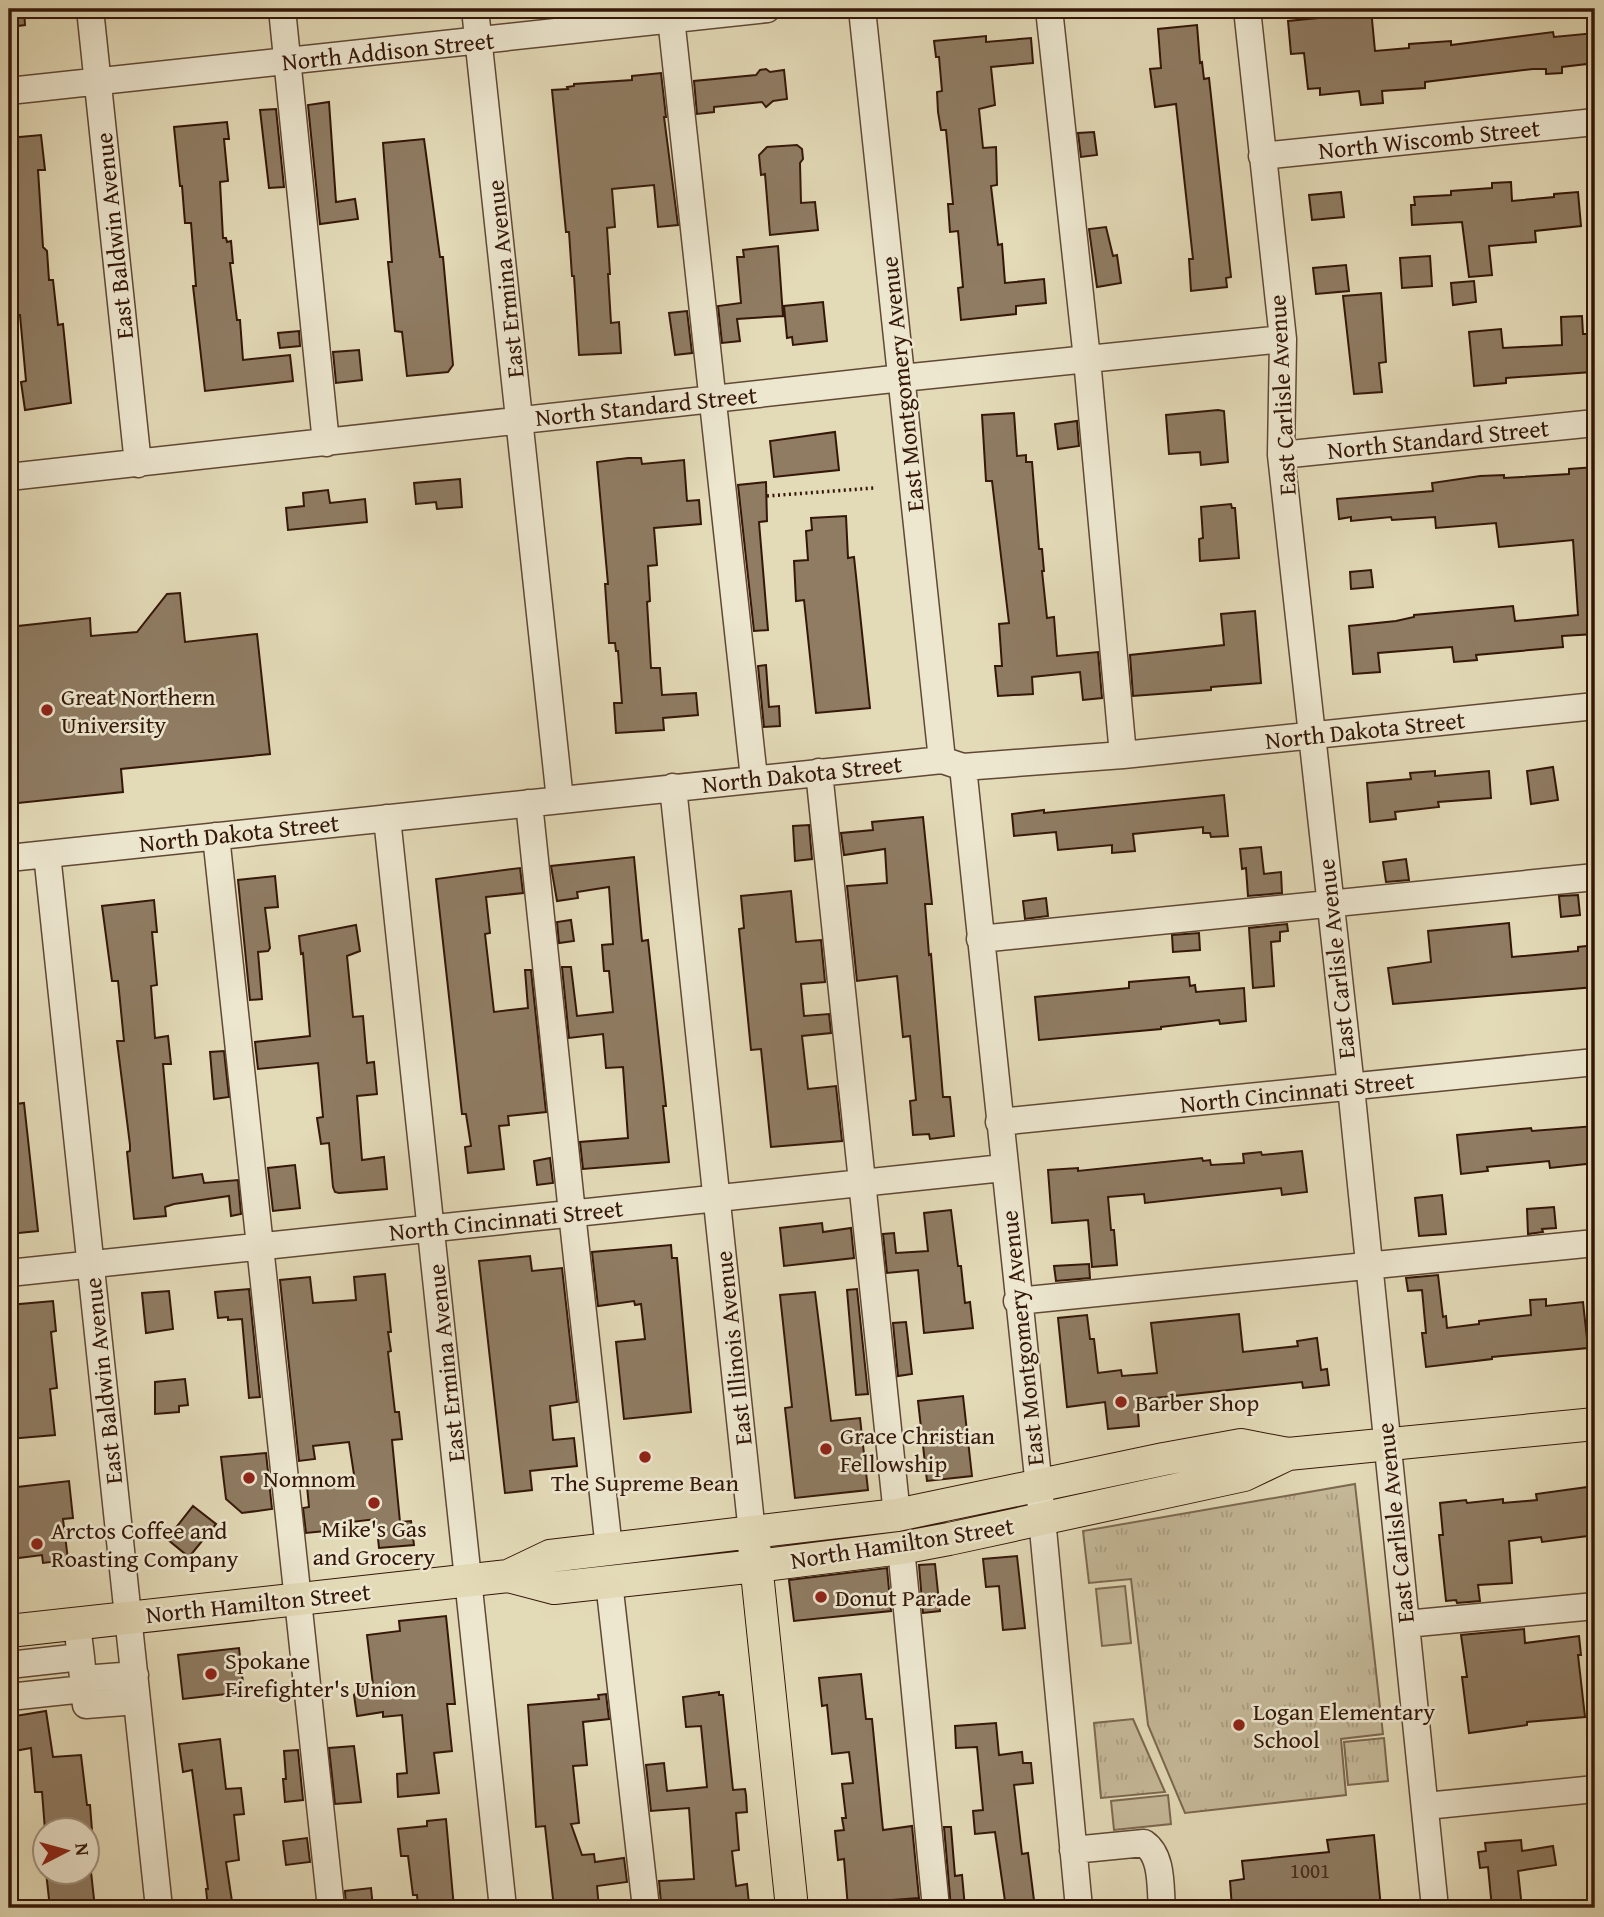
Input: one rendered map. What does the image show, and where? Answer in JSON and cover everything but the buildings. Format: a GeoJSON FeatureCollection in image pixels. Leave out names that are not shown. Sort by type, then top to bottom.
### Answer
{"type":"FeatureCollection","features":[{"type":"Feature","properties":{"kind":"main road","name":"North Hamilton Street"},"geometry":{"type":"LineString","coordinates":[[508,1576],[550,1556],[897,1515],[1241,1445],[1289,1454],[1595,1424]]}},
{"type":"Feature","properties":{"kind":"main road","name":"North Hamilton Street"},"geometry":{"type":"LineString","coordinates":[[9,1631],[469,1579],[508,1576],[554,1588],[901,1548],[1244,1475],[1289,1454]]}},
{"type":"Feature","properties":{"kind":"main road","name":"East Illinois Avenue"},"geometry":{"type":"LineString","coordinates":[[752,1533],[792,1908]]}},
{"type":"Feature","properties":{"kind":"street","name":"East Baldwin Avenue"},"geometry":{"type":"LineString","coordinates":[[90,9],[138,464]]}},
{"type":"Feature","properties":{"kind":"street"},"geometry":{"type":"LineString","coordinates":[[282,9],[326,443]]}},
{"type":"Feature","properties":{"kind":"street","name":"East Ermina Avenue"},"geometry":{"type":"LineString","coordinates":[[475,9],[560,800]]}},
{"type":"Feature","properties":{"kind":"street","name":"North Addison Street"},"geometry":{"type":"LineString","coordinates":[[9,91],[479,41],[671,14],[767,9]]}},
{"type":"Feature","properties":{"kind":"street","name":"East Montgomery Avenue"},"geometry":{"type":"LineString","coordinates":[[862,9],[902,378],[952,764],[980,939],[1039,1487],[1079,1908]]}},
{"type":"Feature","properties":{"kind":"street"},"geometry":{"type":"LineString","coordinates":[[1049,9],[1087,359],[1123,755]]}},
{"type":"Feature","properties":{"kind":"street","name":"East Carlisle Avenue"},"geometry":{"type":"LineString","coordinates":[[1247,9],[1283,339],[1281,454],[1435,1908]]}},
{"type":"Feature","properties":{"kind":"street"},"geometry":{"type":"LineString","coordinates":[[671,14],[754,778]]}},
{"type":"Feature","properties":{"kind":"street","name":"North Wiscomb Street"},"geometry":{"type":"LineString","coordinates":[[1262,156],[1595,122]]}},
{"type":"Feature","properties":{"kind":"street","name":"North Standard Street"},"geometry":{"type":"LineString","coordinates":[[9,477],[902,378],[1283,339]]}},
{"type":"Feature","properties":{"kind":"street","name":"North Standard Street"},"geometry":{"type":"LineString","coordinates":[[1281,454],[1595,423]]}},
{"type":"Feature","properties":{"kind":"street","name":"North Dakota Street"},"geometry":{"type":"LineString","coordinates":[[9,858],[754,778],[1123,755],[1595,706]]}},
{"type":"Feature","properties":{"kind":"street"},"geometry":{"type":"LineString","coordinates":[[819,772],[897,1515]]}},
{"type":"Feature","properties":{"kind":"street","name":"East Illinois Avenue"},"geometry":{"type":"LineString","coordinates":[[673,787],[752,1533]]}},
{"type":"Feature","properties":{"kind":"street"},"geometry":{"type":"LineString","coordinates":[[530,803],[609,1549]]}},
{"type":"Feature","properties":{"kind":"street","name":"East Ermina Avenue"},"geometry":{"type":"LineString","coordinates":[[387,818],[503,1908]]}},
{"type":"Feature","properties":{"kind":"street"},"geometry":{"type":"LineString","coordinates":[[216,836],[331,1908]]}},
{"type":"Feature","properties":{"kind":"street","name":"East Baldwin Avenue"},"geometry":{"type":"LineString","coordinates":[[47,854],[159,1908]]}},
{"type":"Feature","properties":{"kind":"street"},"geometry":{"type":"LineString","coordinates":[[980,939],[1595,877]]}},
{"type":"Feature","properties":{"kind":"street","name":"North Cincinnati Street"},"geometry":{"type":"LineString","coordinates":[[999,1122],[1595,1062]]}},
{"type":"Feature","properties":{"kind":"street","name":"North Cincinnati Street"},"geometry":{"type":"LineString","coordinates":[[9,1273],[1003,1168]]}},
{"type":"Feature","properties":{"kind":"street"},"geometry":{"type":"LineString","coordinates":[[1017,1301],[1595,1242]]}},
{"type":"Feature","properties":{"kind":"street"},"geometry":{"type":"LineString","coordinates":[[901,1548],[936,1908]]}},
{"type":"Feature","properties":{"kind":"street"},"geometry":{"type":"LineString","coordinates":[[609,1582],[646,1908]]}},
{"type":"Feature","properties":{"kind":"street"},"geometry":{"type":"LineString","coordinates":[[1406,1624],[1595,1606]]}},
{"type":"Feature","properties":{"kind":"street"},"geometry":{"type":"LineString","coordinates":[[77,1623],[86,1705],[137,1701]]}},
{"type":"Feature","properties":{"kind":"street"},"geometry":{"type":"LineString","coordinates":[[9,1665],[83,1675],[135,1675]]}},
{"type":"Feature","properties":{"kind":"street"},"geometry":{"type":"LineString","coordinates":[[9,1697],[83,1675]]}},
{"type":"Feature","properties":{"kind":"street"},"geometry":{"type":"LineString","coordinates":[[1426,1805],[1595,1789]]}},
{"type":"Feature","properties":{"kind":"street"},"geometry":{"type":"LineString","coordinates":[[1073,1850],[1144,1843],[1152,1849],[1157,1858],[1162,1908]]}},
{"type":"Feature","properties":{"kind":"path"},"geometry":{"type":"LineString","coordinates":[[766,496],[874,488]]}},
{"type":"Feature","properties":{"kind":"green space"},"geometry":{"type":"Polygon","coordinates":[[[1355,1484],[1383,1734],[1341,1739],[1346,1795],[1185,1813],[1148,1725],[1131,1579],[1089,1583],[1083,1531],[1355,1484]]]}},
{"type":"Feature","properties":{"kind":"green space"},"geometry":{"type":"Polygon","coordinates":[[[1125,1586],[1131,1643],[1102,1646],[1096,1589],[1125,1586]]]}},
{"type":"Feature","properties":{"kind":"green space"},"geometry":{"type":"Polygon","coordinates":[[[1133,1719],[1165,1792],[1101,1798],[1094,1723],[1133,1719]]]}},
{"type":"Feature","properties":{"kind":"green space"},"geometry":{"type":"Polygon","coordinates":[[[1384,1738],[1388,1781],[1348,1785],[1344,1742],[1384,1738]]]}},
{"type":"Feature","properties":{"kind":"green space"},"geometry":{"type":"Polygon","coordinates":[[[1168,1795],[1171,1824],[1114,1830],[1111,1801],[1168,1795]]]}},
{"type":"Feature","properties":{"kind":"place","name":"Great Northern University"},"geometry":{"type":"Point","coordinates":[47,710]}},
{"type":"Feature","properties":{"kind":"place","name":"Barber Shop"},"geometry":{"type":"Point","coordinates":[1121,1402]}},
{"type":"Feature","properties":{"kind":"place","name":"Grace Christian Fellowship"},"geometry":{"type":"Point","coordinates":[826,1449]}},
{"type":"Feature","properties":{"kind":"place","name":"The Supreme Bean"},"geometry":{"type":"Point","coordinates":[645,1457]}},
{"type":"Feature","properties":{"kind":"place","name":"Nomnom"},"geometry":{"type":"Point","coordinates":[249,1478]}},
{"type":"Feature","properties":{"kind":"place","name":"Mike's Gas and Grocery"},"geometry":{"type":"Point","coordinates":[374,1503]}},
{"type":"Feature","properties":{"kind":"place","name":"Arctos Coffee and Roasting Company"},"geometry":{"type":"Point","coordinates":[37,1544]}},
{"type":"Feature","properties":{"kind":"place","name":"Donut Parade"},"geometry":{"type":"Point","coordinates":[821,1597]}},
{"type":"Feature","properties":{"kind":"place","name":"Spokane Firefighter's Union"},"geometry":{"type":"Point","coordinates":[211,1674]}},
{"type":"Feature","properties":{"kind":"place","name":"Logan Elementary School"},"geometry":{"type":"Point","coordinates":[1239,1725]}}]}
